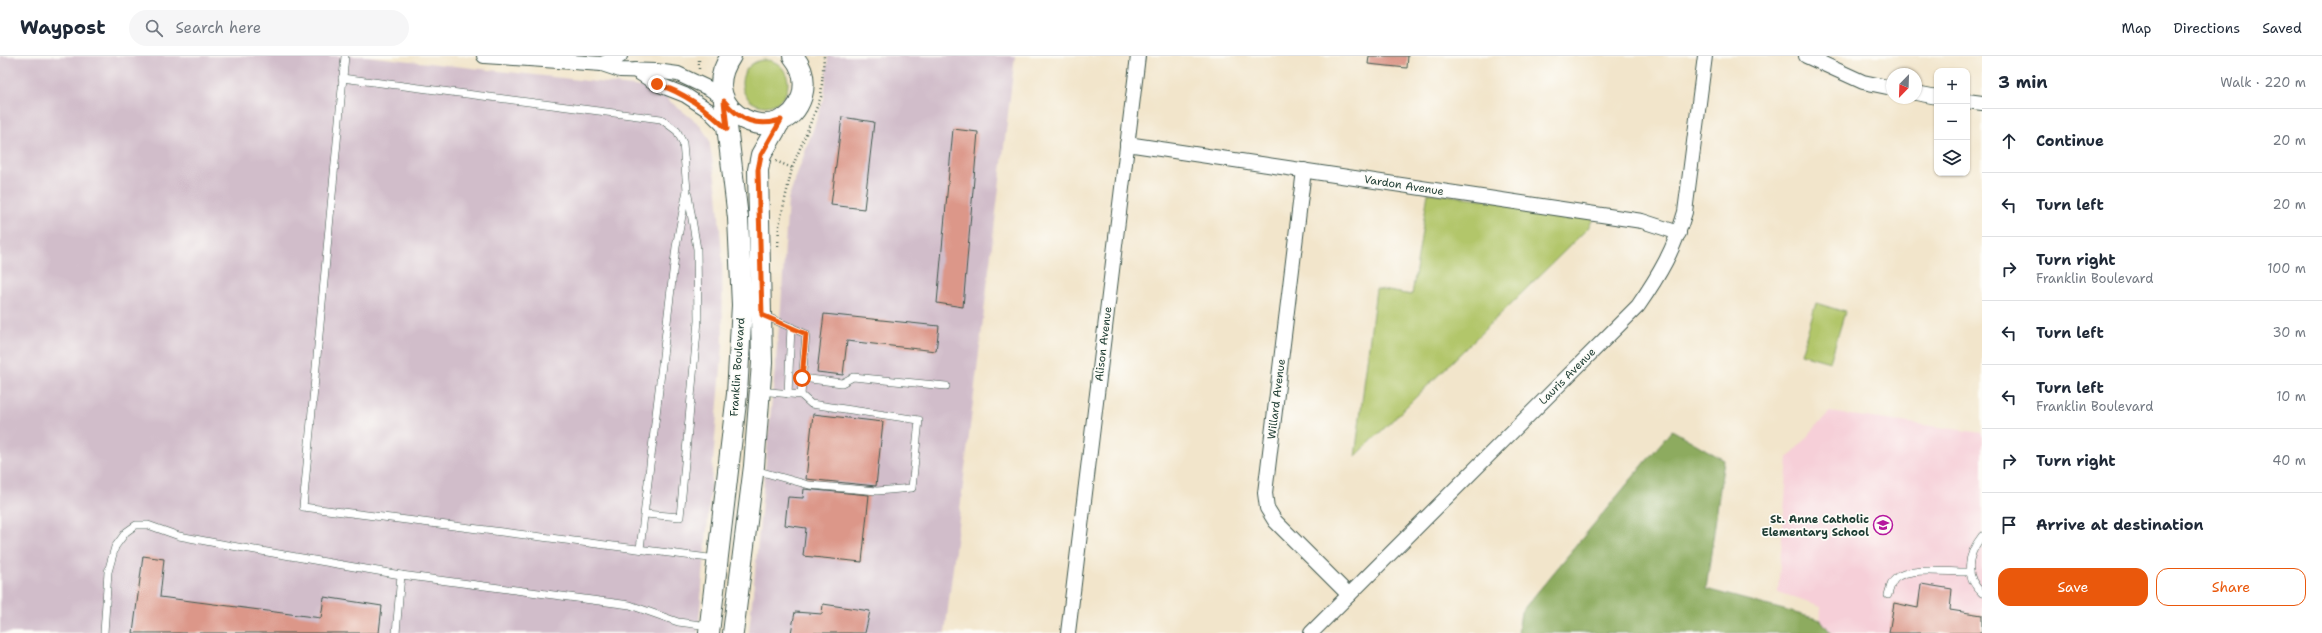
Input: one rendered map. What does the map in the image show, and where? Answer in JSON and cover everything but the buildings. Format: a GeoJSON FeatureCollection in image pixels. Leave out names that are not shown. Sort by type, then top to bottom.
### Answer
{"type":"FeatureCollection","features":[{"type":"Feature","properties":{"kind":"main road","name":"Franklin Boulevard"},"geometry":{"type":"LineString","coordinates":[[709,629],[736,394],[742,305],[738,218],[722,76],[725,65],[731,56]]}},
{"type":"Feature","properties":{"kind":"main road"},"geometry":{"type":"LineString","coordinates":[[793,56],[799,63],[804,76]]}},
{"type":"Feature","properties":{"kind":"main road"},"geometry":{"type":"LineString","coordinates":[[724,100],[743,119],[755,124],[769,124],[781,120],[792,112],[800,102],[804,89],[805,56]]}},
{"type":"Feature","properties":{"kind":"main road","name":"Franklin Boulevard"},"geometry":{"type":"LineString","coordinates":[[733,633],[753,470],[760,391],[762,315],[758,170],[761,155],[781,120]]}},
{"type":"Feature","properties":{"kind":"street"},"geometry":{"type":"LineString","coordinates":[[484,56],[602,64],[620,70],[678,74],[704,86],[724,100]]}},
{"type":"Feature","properties":{"kind":"street"},"geometry":{"type":"LineString","coordinates":[[602,64],[620,56]]}},
{"type":"Feature","properties":{"kind":"street","name":"Alison Avenue"},"geometry":{"type":"LineString","coordinates":[[1068,633],[1138,56]]}},
{"type":"Feature","properties":{"kind":"street","name":"Lauris Avenue"},"geometry":{"type":"LineString","coordinates":[[1311,633],[1638,306],[1664,268],[1680,232],[1685,212],[1705,56]]}},
{"type":"Feature","properties":{"kind":"street"},"geometry":{"type":"LineString","coordinates":[[1806,56],[1863,82],[1886,87]]}},
{"type":"Feature","properties":{"kind":"street"},"geometry":{"type":"LineString","coordinates":[[634,70],[657,84],[685,95],[708,110],[727,129]]}},
{"type":"Feature","properties":{"kind":"street"},"geometry":{"type":"LineString","coordinates":[[1922,94],[1934,96]]}},
{"type":"Feature","properties":{"kind":"street"},"geometry":{"type":"LineString","coordinates":[[1970,102],[1982,102]]}},
{"type":"Feature","properties":{"kind":"street","name":"Vardon Avenue"},"geometry":{"type":"LineString","coordinates":[[1127,144],[1642,221],[1680,232]]}},
{"type":"Feature","properties":{"kind":"street","name":"Willard Avenue"},"geometry":{"type":"LineString","coordinates":[[1304,170],[1264,493],[1267,508],[1275,521],[1349,595]]}},
{"type":"Feature","properties":{"kind":"lane"},"geometry":{"type":"LineString","coordinates":[[345,56],[303,507],[717,559]]}},
{"type":"Feature","properties":{"kind":"lane"},"geometry":{"type":"LineString","coordinates":[[342,78],[661,119],[677,131],[683,143],[687,190],[697,249],[698,321],[680,517],[645,514]]}},
{"type":"Feature","properties":{"kind":"lane"},"geometry":{"type":"LineString","coordinates":[[640,549],[676,247],[687,190]]}},
{"type":"Feature","properties":{"kind":"lane"},"geometry":{"type":"LineString","coordinates":[[762,315],[806,334],[801,395]]}},
{"type":"Feature","properties":{"kind":"lane"},"geometry":{"type":"LineString","coordinates":[[788,394],[791,327]]}},
{"type":"Feature","properties":{"kind":"lane"},"geometry":{"type":"LineString","coordinates":[[802,378],[842,383],[853,376],[946,386]]}},
{"type":"Feature","properties":{"kind":"lane"},"geometry":{"type":"LineString","coordinates":[[753,470],[809,485],[876,491],[912,488],[918,420],[811,404],[801,395],[760,391]]}},
{"type":"Feature","properties":{"kind":"lane"},"geometry":{"type":"LineString","coordinates":[[104,633],[110,559],[114,547],[126,532],[136,525],[148,525],[179,536],[206,542],[401,575],[630,605],[678,622],[709,629]]}},
{"type":"Feature","properties":{"kind":"lane"},"geometry":{"type":"LineString","coordinates":[[1982,536],[1970,554],[1970,572],[1973,581],[1982,592]]}},
{"type":"Feature","properties":{"kind":"lane"},"geometry":{"type":"LineString","coordinates":[[1888,594],[1891,584],[1896,578],[1909,572],[1970,572]]}},
{"type":"Feature","properties":{"kind":"lane"},"geometry":{"type":"LineString","coordinates":[[396,633],[401,575]]}},
{"type":"Feature","properties":{"kind":"path"},"geometry":{"type":"LineString","coordinates":[[696,74],[700,66],[699,57]]}},
{"type":"Feature","properties":{"kind":"path"},"geometry":{"type":"LineString","coordinates":[[772,159],[792,168]]}},
{"type":"Feature","properties":{"kind":"shaded area"},"geometry":{"type":"Polygon","coordinates":[[[0,56],[366,56],[651,88],[666,92],[668,100],[699,124],[709,139],[717,192],[722,254],[723,346],[698,633],[0,633],[0,56]]]}},
{"type":"Feature","properties":{"kind":"shaded area"},"geometry":{"type":"Polygon","coordinates":[[[828,56],[1015,56],[945,633],[749,633],[781,307],[788,199],[824,99],[828,56]]]}},
{"type":"Feature","properties":{"kind":"shaded area","name":"St. Anne Catholic Elementary School"},"geometry":{"type":"Polygon","coordinates":[[[1829,412],[1982,433],[1982,633],[1820,633],[1821,606],[1778,592],[1788,458],[1829,412]]]}},
{"type":"Feature","properties":{"kind":"green space"},"geometry":{"type":"Polygon","coordinates":[[[770,60],[774,61],[784,70],[787,74],[787,92],[778,102],[770,106],[760,106],[752,102],[743,92],[742,78],[746,70],[756,61],[770,60]]]}},
{"type":"Feature","properties":{"kind":"green space"},"geometry":{"type":"Polygon","coordinates":[[[1428,193],[1597,212],[1588,228],[1355,457],[1376,289],[1412,295],[1428,193]]]}},
{"type":"Feature","properties":{"kind":"green space"},"geometry":{"type":"Polygon","coordinates":[[[1816,303],[1845,312],[1830,362],[1801,354],[1816,303]]]}},
{"type":"Feature","properties":{"kind":"green space"},"geometry":{"type":"Polygon","coordinates":[[[1672,430],[1724,460],[1706,589],[1821,620],[1831,633],[1518,633],[1521,612],[1672,430]]]}},
{"type":"Feature","properties":{"kind":"place","name":"St. Anne Catholic Elementary School"},"geometry":{"type":"Point","coordinates":[1883,525]}},
{"type":"Feature","properties":{"kind":"route"},"geometry":{"type":"LineString","coordinates":[[657,84],[685,95],[708,110],[727,129],[724,101],[732,111],[743,119],[755,124],[769,124],[781,120],[761,155],[758,170],[762,315],[777,320],[806,334],[802,378]]}}]}
